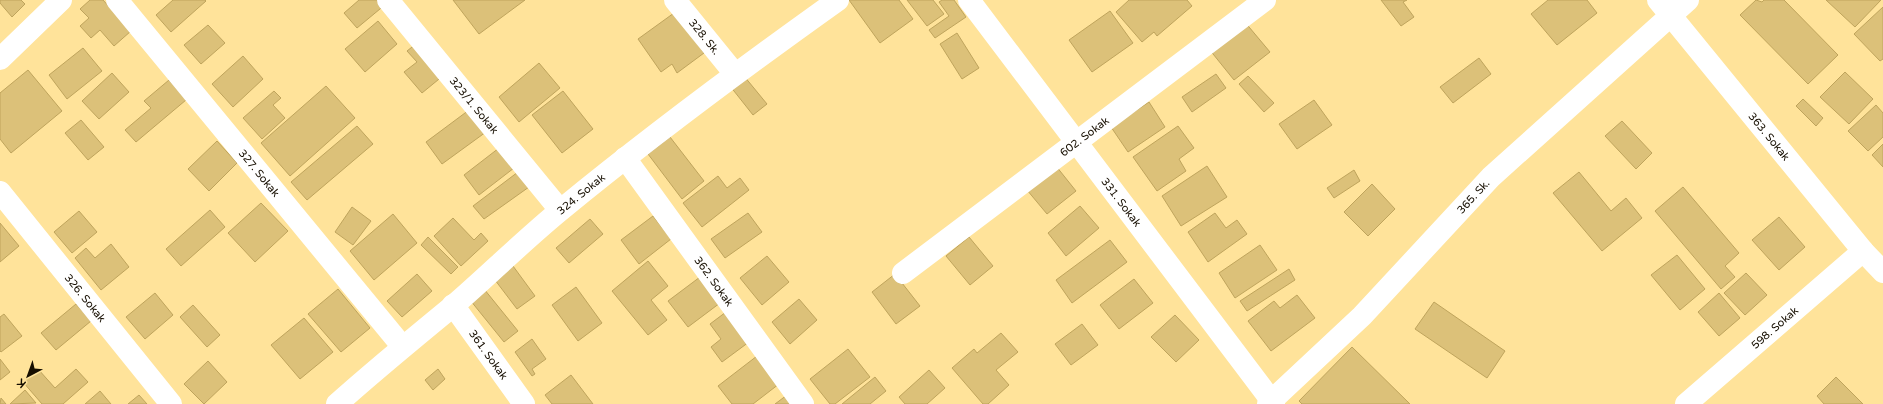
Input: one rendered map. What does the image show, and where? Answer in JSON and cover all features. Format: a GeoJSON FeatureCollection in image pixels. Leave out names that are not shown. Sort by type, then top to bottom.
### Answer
{"type":"FeatureCollection","features":[{"type":"Feature","properties":{"kind":"street"},"geometry":{"type":"LineString","coordinates":[[0,59],[61,0]]}},
{"type":"Feature","properties":{"kind":"street","name":"327. Sokak"},"geometry":{"type":"LineString","coordinates":[[118,0],[402,346]]}},
{"type":"Feature","properties":{"kind":"street","name":"323/1. Sokak"},"geometry":{"type":"LineString","coordinates":[[388,0],[560,210]]}},
{"type":"Feature","properties":{"kind":"street","name":"328. Sk."},"geometry":{"type":"LineString","coordinates":[[675,0],[735,74]]}},
{"type":"Feature","properties":{"kind":"street","name":"324. Sokak"},"geometry":{"type":"LineString","coordinates":[[337,404],[402,346],[453,305],[560,210],[735,74],[838,0]]}},
{"type":"Feature","properties":{"kind":"street","name":"331. Sokak"},"geometry":{"type":"LineString","coordinates":[[969,0],[1271,403]]}},
{"type":"Feature","properties":{"kind":"street","name":"602. Sokak"},"geometry":{"type":"LineString","coordinates":[[903,273],[1265,0]]}},
{"type":"Feature","properties":{"kind":"street","name":"365. Sk."},"geometry":{"type":"LineString","coordinates":[[1271,403],[1362,316],[1491,177],[1664,8],[1688,0]]}},
{"type":"Feature","properties":{"kind":"street","name":"363. Sokak"},"geometry":{"type":"LineString","coordinates":[[1664,8],[1863,251],[1883,272]]}},
{"type":"Feature","properties":{"kind":"street","name":"362. Sokak"},"geometry":{"type":"LineString","coordinates":[[625,158],[803,404]]}},
{"type":"Feature","properties":{"kind":"street","name":"326. Sokak"},"geometry":{"type":"LineString","coordinates":[[0,192],[171,404]]}},
{"type":"Feature","properties":{"kind":"street","name":"598. Sokak"},"geometry":{"type":"LineString","coordinates":[[1686,404],[1863,251]]}},
{"type":"Feature","properties":{"kind":"street","name":"361. Sokak"},"geometry":{"type":"LineString","coordinates":[[453,305],[524,404]]}},
{"type":"Feature","properties":{"kind":"building"},"geometry":{"type":"Polygon","coordinates":[[[0,0],[21,0],[25,4],[12,17],[0,3],[0,0]]]}},
{"type":"Feature","properties":{"kind":"building"},"geometry":{"type":"Polygon","coordinates":[[[90,0],[103,0],[131,31],[114,46],[100,30],[91,38],[80,26],[89,18],[80,9],[90,0]]]}},
{"type":"Feature","properties":{"kind":"building"},"geometry":{"type":"Polygon","coordinates":[[[173,0],[206,1],[171,32],[156,15],[173,0]]]}},
{"type":"Feature","properties":{"kind":"building"},"geometry":{"type":"Polygon","coordinates":[[[359,0],[383,0],[386,4],[357,28],[344,13],[359,0]]]}},
{"type":"Feature","properties":{"kind":"building"},"geometry":{"type":"Polygon","coordinates":[[[453,0],[525,0],[479,34],[453,0]]]}},
{"type":"Feature","properties":{"kind":"building"},"geometry":{"type":"Polygon","coordinates":[[[849,0],[899,0],[913,19],[880,43],[849,0]]]}},
{"type":"Feature","properties":{"kind":"building"},"geometry":{"type":"Polygon","coordinates":[[[907,0],[933,0],[944,14],[927,26],[907,0]]]}},
{"type":"Feature","properties":{"kind":"building"},"geometry":{"type":"Polygon","coordinates":[[[942,0],[954,0],[966,17],[935,38],[929,30],[949,16],[939,2],[942,0]]]}},
{"type":"Feature","properties":{"kind":"building"},"geometry":{"type":"Polygon","coordinates":[[[1129,0],[1187,0],[1192,6],[1157,36],[1154,32],[1142,42],[1116,12],[1129,0]]]}},
{"type":"Feature","properties":{"kind":"building"},"geometry":{"type":"Polygon","coordinates":[[[1381,0],[1407,0],[1403,2],[1414,17],[1401,26],[1381,0]]]}},
{"type":"Feature","properties":{"kind":"building"},"geometry":{"type":"Polygon","coordinates":[[[1548,0],[1587,0],[1597,13],[1557,45],[1531,14],[1548,0]]]}},
{"type":"Feature","properties":{"kind":"building"},"geometry":{"type":"Polygon","coordinates":[[[1756,0],[1762,2],[1764,0],[1784,0],[1838,55],[1808,84],[1740,15],[1756,0]]]}},
{"type":"Feature","properties":{"kind":"building"},"geometry":{"type":"Polygon","coordinates":[[[1826,0],[1881,0],[1855,27],[1826,0]]]}},
{"type":"Feature","properties":{"kind":"building"},"geometry":{"type":"Polygon","coordinates":[[[1883,7],[1883,59],[1880,61],[1854,34],[1883,7]]]}},
{"type":"Feature","properties":{"kind":"building"},"geometry":{"type":"Polygon","coordinates":[[[1110,11],[1133,43],[1092,72],[1069,40],[1110,11]]]}},
{"type":"Feature","properties":{"kind":"building"},"geometry":{"type":"Polygon","coordinates":[[[674,13],[704,53],[677,73],[672,64],[661,72],[638,39],[674,13]]]}},
{"type":"Feature","properties":{"kind":"building"},"geometry":{"type":"Polygon","coordinates":[[[378,21],[397,44],[365,72],[345,49],[378,21]]]}},
{"type":"Feature","properties":{"kind":"building"},"geometry":{"type":"Polygon","coordinates":[[[1244,21],[1270,52],[1234,80],[1209,49],[1244,21]]]}},
{"type":"Feature","properties":{"kind":"building"},"geometry":{"type":"Polygon","coordinates":[[[208,25],[225,43],[201,64],[184,45],[208,25]]]}},
{"type":"Feature","properties":{"kind":"building"},"geometry":{"type":"Polygon","coordinates":[[[957,33],[979,68],[962,79],[940,44],[957,33]]]}},
{"type":"Feature","properties":{"kind":"building"},"geometry":{"type":"Polygon","coordinates":[[[417,43],[444,75],[422,93],[404,72],[417,62],[407,51],[417,43]]]}},
{"type":"Feature","properties":{"kind":"building"},"geometry":{"type":"Polygon","coordinates":[[[83,48],[102,71],[67,99],[49,75],[83,48]]]}},
{"type":"Feature","properties":{"kind":"building"},"geometry":{"type":"Polygon","coordinates":[[[243,56],[263,79],[233,107],[212,84],[243,56]]]}},
{"type":"Feature","properties":{"kind":"building"},"geometry":{"type":"Polygon","coordinates":[[[1479,58],[1491,74],[1453,103],[1440,87],[1479,58]]]}},
{"type":"Feature","properties":{"kind":"building"},"geometry":{"type":"Polygon","coordinates":[[[539,63],[560,88],[519,122],[499,97],[539,63]]]}},
{"type":"Feature","properties":{"kind":"building"},"geometry":{"type":"Polygon","coordinates":[[[28,70],[62,111],[11,153],[0,139],[0,93],[28,70]]]}},
{"type":"Feature","properties":{"kind":"building"},"geometry":{"type":"Polygon","coordinates":[[[1845,72],[1873,99],[1849,124],[1820,97],[1845,72]]]}},
{"type":"Feature","properties":{"kind":"building"},"geometry":{"type":"Polygon","coordinates":[[[112,73],[129,92],[99,119],[82,101],[112,73]]]}},
{"type":"Feature","properties":{"kind":"building"},"geometry":{"type":"Polygon","coordinates":[[[1216,74],[1226,88],[1192,112],[1182,97],[1216,74]]]}},
{"type":"Feature","properties":{"kind":"building"},"geometry":{"type":"Polygon","coordinates":[[[744,76],[767,104],[753,115],[730,86],[744,76]]]}},
{"type":"Feature","properties":{"kind":"building"},"geometry":{"type":"Polygon","coordinates":[[[1248,76],[1274,103],[1264,112],[1239,84],[1248,76]]]}},
{"type":"Feature","properties":{"kind":"building"},"geometry":{"type":"Polygon","coordinates":[[[169,80],[186,100],[136,142],[125,130],[151,108],[144,101],[169,80]]]}},
{"type":"Feature","properties":{"kind":"building"},"geometry":{"type":"Polygon","coordinates":[[[326,86],[355,118],[290,176],[261,143],[326,86]]]}},
{"type":"Feature","properties":{"kind":"building"},"geometry":{"type":"Polygon","coordinates":[[[274,91],[281,98],[273,105],[285,118],[262,139],[243,118],[274,91]]]}},
{"type":"Feature","properties":{"kind":"building"},"geometry":{"type":"Polygon","coordinates":[[[563,91],[593,129],[562,153],[532,115],[563,91]]]}},
{"type":"Feature","properties":{"kind":"building"},"geometry":{"type":"Polygon","coordinates":[[[1803,99],[1823,118],[1816,126],[1796,106],[1803,99]]]}},
{"type":"Feature","properties":{"kind":"building"},"geometry":{"type":"Polygon","coordinates":[[[1314,100],[1332,125],[1297,149],[1279,124],[1314,100]]]}},
{"type":"Feature","properties":{"kind":"building"},"geometry":{"type":"Polygon","coordinates":[[[1149,102],[1165,127],[1128,152],[1111,127],[1149,102]]]}},
{"type":"Feature","properties":{"kind":"building"},"geometry":{"type":"Polygon","coordinates":[[[1876,105],[1883,113],[1883,137],[1868,151],[1848,131],[1876,105]]]}},
{"type":"Feature","properties":{"kind":"building"},"geometry":{"type":"Polygon","coordinates":[[[469,110],[486,132],[442,164],[426,142],[469,110]]]}},
{"type":"Feature","properties":{"kind":"building"},"geometry":{"type":"Polygon","coordinates":[[[81,120],[104,147],[88,160],[65,133],[81,120]]]}},
{"type":"Feature","properties":{"kind":"building"},"geometry":{"type":"Polygon","coordinates":[[[1622,121],[1652,153],[1636,169],[1605,136],[1622,121]]]}},
{"type":"Feature","properties":{"kind":"building"},"geometry":{"type":"Polygon","coordinates":[[[357,126],[373,144],[307,200],[291,182],[357,126]]]}},
{"type":"Feature","properties":{"kind":"building"},"geometry":{"type":"Polygon","coordinates":[[[1178,126],[1194,148],[1179,159],[1186,171],[1157,191],[1133,157],[1178,126]]]}},
{"type":"Feature","properties":{"kind":"building"},"geometry":{"type":"Polygon","coordinates":[[[670,137],[704,181],[682,199],[648,154],[670,137]]]}},
{"type":"Feature","properties":{"kind":"building"},"geometry":{"type":"Polygon","coordinates":[[[217,141],[237,163],[209,191],[188,169],[217,141]]]}},
{"type":"Feature","properties":{"kind":"building"},"geometry":{"type":"Polygon","coordinates":[[[1883,144],[1883,167],[1872,155],[1883,144]]]}},
{"type":"Feature","properties":{"kind":"building"},"geometry":{"type":"Polygon","coordinates":[[[499,148],[514,168],[479,195],[464,175],[499,148]]]}},
{"type":"Feature","properties":{"kind":"building"},"geometry":{"type":"Polygon","coordinates":[[[1056,166],[1076,191],[1047,214],[1027,190],[1056,166]]]}},
{"type":"Feature","properties":{"kind":"building"},"geometry":{"type":"Polygon","coordinates":[[[1207,166],[1227,197],[1181,226],[1162,196],[1207,166]]]}},
{"type":"Feature","properties":{"kind":"building"},"geometry":{"type":"Polygon","coordinates":[[[1354,170],[1360,181],[1334,198],[1327,188],[1354,170]]]}},
{"type":"Feature","properties":{"kind":"building"},"geometry":{"type":"Polygon","coordinates":[[[518,172],[529,187],[484,219],[473,206],[518,172]]]}},
{"type":"Feature","properties":{"kind":"building"},"geometry":{"type":"Polygon","coordinates":[[[1579,172],[1611,211],[1626,198],[1642,218],[1602,251],[1553,193],[1579,172]]]}},
{"type":"Feature","properties":{"kind":"building"},"geometry":{"type":"Polygon","coordinates":[[[718,176],[727,188],[740,178],[749,190],[702,227],[683,203],[718,176]]]}},
{"type":"Feature","properties":{"kind":"building"},"geometry":{"type":"Polygon","coordinates":[[[1372,184],[1395,209],[1368,236],[1344,212],[1372,184]]]}},
{"type":"Feature","properties":{"kind":"building"},"geometry":{"type":"Polygon","coordinates":[[[1683,187],[1739,253],[1725,266],[1735,277],[1721,289],[1655,211],[1683,187]]]}},
{"type":"Feature","properties":{"kind":"building"},"geometry":{"type":"Polygon","coordinates":[[[261,203],[288,231],[255,262],[228,233],[261,203]]]}},
{"type":"Feature","properties":{"kind":"building"},"geometry":{"type":"Polygon","coordinates":[[[1080,206],[1099,228],[1066,256],[1048,233],[1080,206]]]}},
{"type":"Feature","properties":{"kind":"building"},"geometry":{"type":"Polygon","coordinates":[[[352,207],[371,221],[353,245],[335,232],[352,207]]]}},
{"type":"Feature","properties":{"kind":"building"},"geometry":{"type":"Polygon","coordinates":[[[210,210],[225,227],[181,266],[166,249],[210,210]]]}},
{"type":"Feature","properties":{"kind":"building"},"geometry":{"type":"Polygon","coordinates":[[[79,211],[97,232],[72,253],[54,232],[79,211]]]}},
{"type":"Feature","properties":{"kind":"building"},"geometry":{"type":"Polygon","coordinates":[[[748,213],[762,232],[725,258],[711,239],[748,213]]]}},
{"type":"Feature","properties":{"kind":"building"},"geometry":{"type":"Polygon","coordinates":[[[1215,213],[1226,228],[1237,220],[1247,234],[1208,262],[1188,232],[1215,213]]]}},
{"type":"Feature","properties":{"kind":"building"},"geometry":{"type":"Polygon","coordinates":[[[393,214],[417,243],[374,280],[350,251],[393,214]]]}},
{"type":"Feature","properties":{"kind":"building"},"geometry":{"type":"Polygon","coordinates":[[[653,216],[671,239],[639,264],[621,240],[653,216]]]}},
{"type":"Feature","properties":{"kind":"building"},"geometry":{"type":"Polygon","coordinates":[[[1779,217],[1805,247],[1779,270],[1752,240],[1779,217]]]}},
{"type":"Feature","properties":{"kind":"building"},"geometry":{"type":"Polygon","coordinates":[[[453,218],[474,240],[481,233],[488,241],[461,266],[434,236],[453,218]]]}},
{"type":"Feature","properties":{"kind":"building"},"geometry":{"type":"Polygon","coordinates":[[[590,219],[603,234],[569,263],[556,248],[590,219]]]}},
{"type":"Feature","properties":{"kind":"building"},"geometry":{"type":"Polygon","coordinates":[[[0,223],[19,246],[0,262],[0,223]]]}},
{"type":"Feature","properties":{"kind":"building"},"geometry":{"type":"Polygon","coordinates":[[[428,237],[458,267],[451,274],[421,245],[428,237]]]}},
{"type":"Feature","properties":{"kind":"building"},"geometry":{"type":"Polygon","coordinates":[[[969,237],[993,266],[970,285],[946,256],[969,237]]]}},
{"type":"Feature","properties":{"kind":"building"},"geometry":{"type":"Polygon","coordinates":[[[1110,240],[1127,262],[1072,303],[1056,280],[1110,240]]]}},
{"type":"Feature","properties":{"kind":"building"},"geometry":{"type":"Polygon","coordinates":[[[111,244],[129,267],[101,290],[75,258],[86,248],[95,258],[111,244]]]}},
{"type":"Feature","properties":{"kind":"building"},"geometry":{"type":"Polygon","coordinates":[[[1260,245],[1277,270],[1235,298],[1219,273],[1260,245]]]}},
{"type":"Feature","properties":{"kind":"building"},"geometry":{"type":"Polygon","coordinates":[[[1677,255],[1705,289],[1680,310],[1651,275],[1677,255]]]}},
{"type":"Feature","properties":{"kind":"building"},"geometry":{"type":"Polygon","coordinates":[[[767,256],[789,282],[762,305],[740,278],[767,256]]]}},
{"type":"Feature","properties":{"kind":"building"},"geometry":{"type":"Polygon","coordinates":[[[648,261],[668,286],[651,300],[667,320],[648,335],[612,291],[648,261]]]}},
{"type":"Feature","properties":{"kind":"building"},"geometry":{"type":"Polygon","coordinates":[[[513,266],[535,296],[517,309],[495,280],[513,266]]]}},
{"type":"Feature","properties":{"kind":"building"},"geometry":{"type":"Polygon","coordinates":[[[1289,269],[1295,280],[1247,311],[1240,301],[1289,269]]]}},
{"type":"Feature","properties":{"kind":"building"},"geometry":{"type":"Polygon","coordinates":[[[1746,273],[1767,295],[1745,315],[1724,293],[1746,273]]]}},
{"type":"Feature","properties":{"kind":"building"},"geometry":{"type":"Polygon","coordinates":[[[417,274],[432,291],[402,317],[387,301],[417,274]]]}},
{"type":"Feature","properties":{"kind":"building"},"geometry":{"type":"Polygon","coordinates":[[[895,274],[920,306],[896,324],[872,292],[895,274]]]}},
{"type":"Feature","properties":{"kind":"building"},"geometry":{"type":"Polygon","coordinates":[[[700,277],[720,303],[688,327],[668,301],[700,277]]]}},
{"type":"Feature","properties":{"kind":"building"},"geometry":{"type":"Polygon","coordinates":[[[1134,279],[1153,303],[1119,329],[1100,305],[1134,279]]]}},
{"type":"Feature","properties":{"kind":"building"},"geometry":{"type":"Polygon","coordinates":[[[480,284],[518,331],[504,342],[466,295],[480,284]]]}},
{"type":"Feature","properties":{"kind":"building"},"geometry":{"type":"Polygon","coordinates":[[[576,287],[602,323],[578,341],[552,305],[576,287]]]}},
{"type":"Feature","properties":{"kind":"building"},"geometry":{"type":"Polygon","coordinates":[[[338,289],[370,328],[341,352],[308,314],[338,289]]]}},
{"type":"Feature","properties":{"kind":"building"},"geometry":{"type":"Polygon","coordinates":[[[155,293],[173,315],[145,339],[126,317],[155,293]]]}},
{"type":"Feature","properties":{"kind":"building"},"geometry":{"type":"Polygon","coordinates":[[[1719,293],[1740,318],[1719,336],[1698,312],[1719,293]]]}},
{"type":"Feature","properties":{"kind":"building"},"geometry":{"type":"Polygon","coordinates":[[[1297,295],[1315,318],[1271,351],[1248,321],[1274,301],[1280,308],[1297,295]]]}},
{"type":"Feature","properties":{"kind":"building"},"geometry":{"type":"Polygon","coordinates":[[[799,299],[817,320],[790,344],[772,322],[799,299]]]}},
{"type":"Feature","properties":{"kind":"building"},"geometry":{"type":"Polygon","coordinates":[[[1434,302],[1505,351],[1487,378],[1415,329],[1434,302]]]}},
{"type":"Feature","properties":{"kind":"building"},"geometry":{"type":"Polygon","coordinates":[[[76,304],[91,321],[56,350],[41,333],[76,304]]]}},
{"type":"Feature","properties":{"kind":"building"},"geometry":{"type":"Polygon","coordinates":[[[193,305],[220,335],[207,347],[180,317],[193,305]]]}},
{"type":"Feature","properties":{"kind":"building"},"geometry":{"type":"Polygon","coordinates":[[[726,312],[749,342],[722,362],[711,347],[721,339],[710,324],[726,312]]]}},
{"type":"Feature","properties":{"kind":"building"},"geometry":{"type":"Polygon","coordinates":[[[4,314],[22,336],[1,352],[0,317],[4,314]]]}},
{"type":"Feature","properties":{"kind":"building"},"geometry":{"type":"Polygon","coordinates":[[[1175,315],[1199,340],[1176,362],[1151,337],[1175,315]]]}},
{"type":"Feature","properties":{"kind":"building"},"geometry":{"type":"Polygon","coordinates":[[[304,318],[333,352],[300,379],[271,345],[304,318]]]}},
{"type":"Feature","properties":{"kind":"building"},"geometry":{"type":"Polygon","coordinates":[[[1082,324],[1098,345],[1071,365],[1055,344],[1082,324]]]}},
{"type":"Feature","properties":{"kind":"building"},"geometry":{"type":"Polygon","coordinates":[[[1001,333],[1018,352],[996,370],[1009,385],[988,404],[983,404],[952,368],[974,349],[977,353],[1001,333]]]}},
{"type":"Feature","properties":{"kind":"building"},"geometry":{"type":"Polygon","coordinates":[[[532,339],[546,359],[532,369],[535,374],[532,376],[515,352],[532,339]]]}},
{"type":"Feature","properties":{"kind":"building"},"geometry":{"type":"Polygon","coordinates":[[[1352,347],[1410,404],[1302,404],[1299,401],[1352,347]]]}},
{"type":"Feature","properties":{"kind":"building"},"geometry":{"type":"Polygon","coordinates":[[[848,349],[870,377],[835,404],[830,404],[810,379],[848,349]]]}},
{"type":"Feature","properties":{"kind":"building"},"geometry":{"type":"Polygon","coordinates":[[[757,356],[779,384],[753,404],[732,404],[718,386],[757,356]]]}},
{"type":"Feature","properties":{"kind":"building"},"geometry":{"type":"Polygon","coordinates":[[[0,359],[10,372],[0,380],[0,359]]]}},
{"type":"Feature","properties":{"kind":"building"},"geometry":{"type":"Polygon","coordinates":[[[208,361],[227,382],[204,404],[184,384],[208,361]]]}},
{"type":"Feature","properties":{"kind":"building"},"geometry":{"type":"Polygon","coordinates":[[[38,369],[55,388],[76,369],[88,382],[63,404],[42,404],[23,382],[38,369]]]}},
{"type":"Feature","properties":{"kind":"building"},"geometry":{"type":"Polygon","coordinates":[[[438,369],[445,379],[433,390],[425,380],[438,369]]]}},
{"type":"Feature","properties":{"kind":"building"},"geometry":{"type":"Polygon","coordinates":[[[929,370],[945,388],[927,404],[905,404],[899,397],[929,370]]]}},
{"type":"Feature","properties":{"kind":"building"},"geometry":{"type":"Polygon","coordinates":[[[571,375],[593,404],[552,404],[545,395],[571,375]]]}},
{"type":"Feature","properties":{"kind":"building"},"geometry":{"type":"Polygon","coordinates":[[[875,377],[886,391],[870,404],[842,404],[875,377]]]}},
{"type":"Feature","properties":{"kind":"building"},"geometry":{"type":"Polygon","coordinates":[[[1836,377],[1863,404],[1824,404],[1817,396],[1836,377]]]}},
{"type":"Feature","properties":{"kind":"building"},"geometry":{"type":"Polygon","coordinates":[[[25,390],[36,403],[10,404],[25,390]]]}},
{"type":"Feature","properties":{"kind":"building"},"geometry":{"type":"Polygon","coordinates":[[[100,391],[111,404],[85,404],[100,391]]]}},
{"type":"Feature","properties":{"kind":"building"},"geometry":{"type":"Polygon","coordinates":[[[139,395],[147,404],[128,404],[139,395]]]}},
{"type":"Feature","properties":{"kind":"building"},"geometry":{"type":"Polygon","coordinates":[[[787,395],[794,404],[775,404],[787,395]]]}},
{"type":"Feature","properties":{"kind":"building"},"geometry":{"type":"Polygon","coordinates":[[[1,398],[6,404],[0,404],[1,398]]]}}]}
